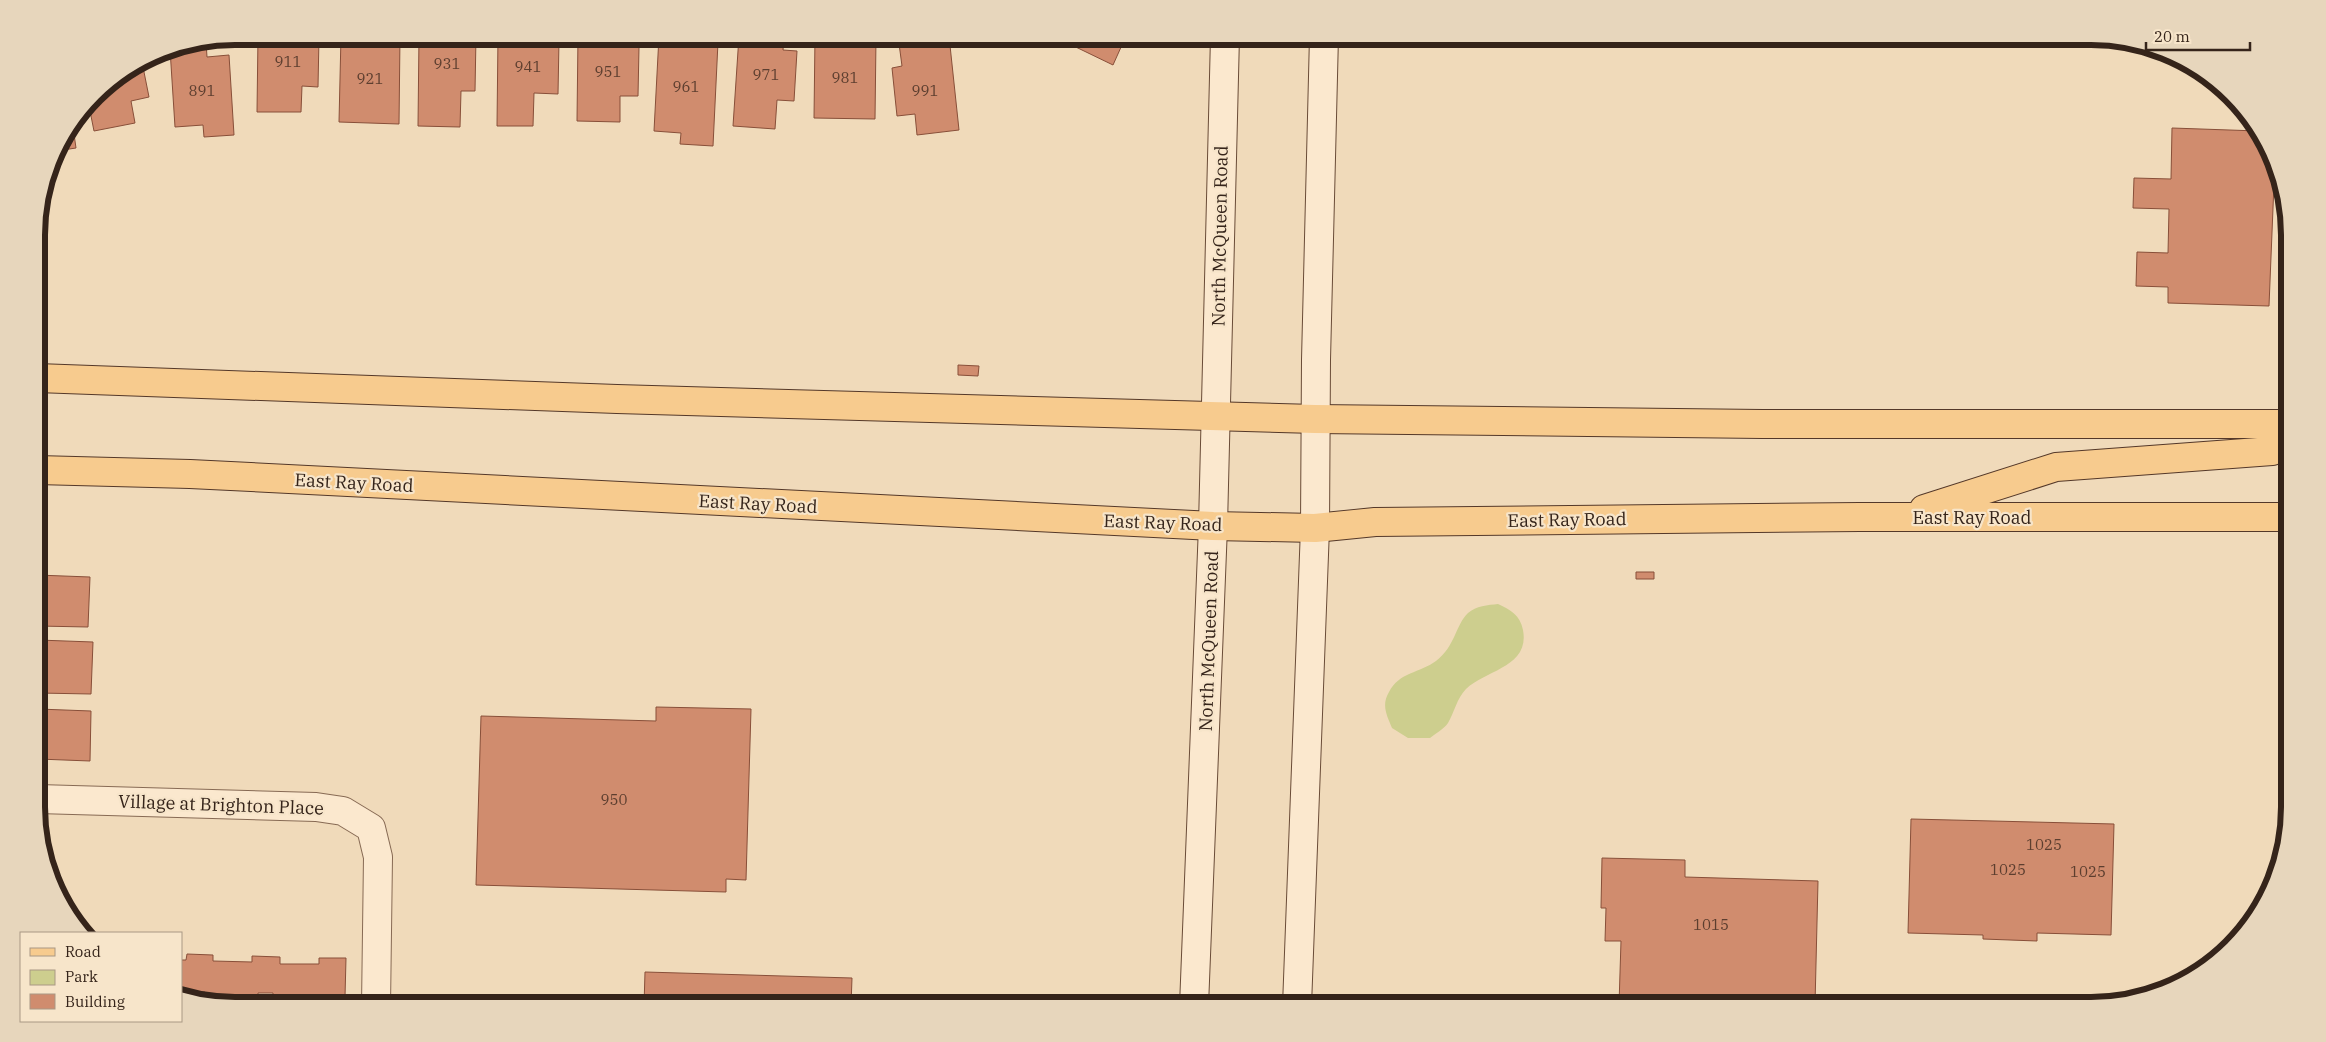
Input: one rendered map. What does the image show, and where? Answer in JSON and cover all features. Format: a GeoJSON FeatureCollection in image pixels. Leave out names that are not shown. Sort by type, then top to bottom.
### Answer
{"type":"FeatureCollection","features":[{"type":"Feature","properties":{"kind":"main road","name":"North McQueen Road"},"geometry":{"type":"LineString","coordinates":[[1194,997],[1214,526],[1224,45]]}},
{"type":"Feature","properties":{"kind":"main road"},"geometry":{"type":"LineString","coordinates":[[1297,997],[1315,528],[1315,418],[1324,45]]}},
{"type":"Feature","properties":{"kind":"main road"},"geometry":{"type":"LineString","coordinates":[[45,378],[617,399],[1215,416],[1762,424],[2281,424]]}},
{"type":"Feature","properties":{"kind":"main road"},"geometry":{"type":"LineString","coordinates":[[1899,517],[2056,467],[2272,451],[2281,448]]}},
{"type":"Feature","properties":{"kind":"main road","name":"East Ray Road"},"geometry":{"type":"LineString","coordinates":[[45,470],[190,474],[1214,526],[1315,528],[1376,522],[1899,517],[2281,517]]}},
{"type":"Feature","properties":{"kind":"main road","name":"Village at Brighton Place"},"geometry":{"type":"LineString","coordinates":[[45,799],[316,807],[343,811],[371,828],[378,857],[376,997]]}},
{"type":"Feature","properties":{"kind":"green space"},"geometry":{"type":"Polygon","coordinates":[[[1498,604],[1507,608],[1520,620],[1523,630],[1523,642],[1520,652],[1505,666],[1466,689],[1460,697],[1448,723],[1430,738],[1408,738],[1392,728],[1387,715],[1385,701],[1393,685],[1398,680],[1436,661],[1451,643],[1468,613],[1478,607],[1498,604]]]}},
{"type":"Feature","properties":{"kind":"building"},"geometry":{"type":"Polygon","coordinates":[[[258,45],[319,45],[318,87],[302,86],[301,112],[257,112],[258,45]]]}},
{"type":"Feature","properties":{"kind":"building"},"geometry":{"type":"Polygon","coordinates":[[[341,45],[400,45],[399,124],[339,122],[341,45]]]}},
{"type":"Feature","properties":{"kind":"building"},"geometry":{"type":"Polygon","coordinates":[[[419,45],[476,45],[475,91],[461,91],[460,127],[418,126],[419,45]]]}},
{"type":"Feature","properties":{"kind":"building"},"geometry":{"type":"Polygon","coordinates":[[[498,45],[559,45],[558,94],[534,93],[533,126],[497,126],[498,45]]]}},
{"type":"Feature","properties":{"kind":"building"},"geometry":{"type":"Polygon","coordinates":[[[578,45],[629,45],[629,47],[639,47],[638,96],[620,96],[620,122],[577,121],[578,45]]]}},
{"type":"Feature","properties":{"kind":"building"},"geometry":{"type":"Polygon","coordinates":[[[659,45],[718,45],[713,146],[680,144],[681,133],[654,131],[659,45]]]}},
{"type":"Feature","properties":{"kind":"building"},"geometry":{"type":"Polygon","coordinates":[[[738,45],[783,45],[783,50],[797,51],[794,101],[777,100],[775,129],[733,126],[738,45]]]}},
{"type":"Feature","properties":{"kind":"building"},"geometry":{"type":"Polygon","coordinates":[[[815,45],[876,45],[875,119],[814,118],[815,45]]]}},
{"type":"Feature","properties":{"kind":"building"},"geometry":{"type":"Polygon","coordinates":[[[899,45],[950,45],[959,130],[917,135],[915,114],[897,116],[892,68],[902,66],[899,45]]]}},
{"type":"Feature","properties":{"kind":"building"},"geometry":{"type":"Polygon","coordinates":[[[1072,45],[1122,45],[1113,65],[1072,45]]]}},
{"type":"Feature","properties":{"kind":"building"},"geometry":{"type":"Polygon","coordinates":[[[206,48],[207,57],[229,55],[234,135],[204,137],[203,125],[175,127],[170,56],[186,51],[206,48]]]}},
{"type":"Feature","properties":{"kind":"building"},"geometry":{"type":"Polygon","coordinates":[[[143,69],[149,97],[131,101],[135,123],[94,131],[90,112],[119,84],[143,69]]]}},
{"type":"Feature","properties":{"kind":"building"},"geometry":{"type":"Polygon","coordinates":[[[2172,128],[2249,131],[2267,163],[2274,183],[2269,306],[2168,303],[2168,287],[2136,286],[2137,252],[2168,253],[2169,209],[2133,208],[2134,178],[2171,179],[2172,128]]]}},
{"type":"Feature","properties":{"kind":"building"},"geometry":{"type":"Polygon","coordinates":[[[74,135],[76,148],[66,150],[74,135]]]}},
{"type":"Feature","properties":{"kind":"building"},"geometry":{"type":"Polygon","coordinates":[[[958,365],[979,366],[978,376],[958,375],[958,365]]]}},
{"type":"Feature","properties":{"kind":"building"},"geometry":{"type":"Polygon","coordinates":[[[1636,572],[1654,572],[1654,579],[1636,579],[1636,572]]]}},
{"type":"Feature","properties":{"kind":"building"},"geometry":{"type":"Polygon","coordinates":[[[45,575],[90,577],[88,627],[45,626],[45,575]]]}},
{"type":"Feature","properties":{"kind":"building"},"geometry":{"type":"Polygon","coordinates":[[[45,640],[93,642],[91,694],[45,693],[45,640]]]}},
{"type":"Feature","properties":{"kind":"building"},"geometry":{"type":"Polygon","coordinates":[[[656,707],[751,709],[746,880],[726,879],[726,892],[476,885],[481,716],[656,721],[656,707]]]}},
{"type":"Feature","properties":{"kind":"building"},"geometry":{"type":"Polygon","coordinates":[[[45,709],[91,711],[90,761],[45,759],[45,709]]]}},
{"type":"Feature","properties":{"kind":"building"},"geometry":{"type":"Polygon","coordinates":[[[1911,819],[2114,824],[2111,935],[2037,933],[2037,941],[1983,939],[1983,935],[1908,933],[1911,819]]]}},
{"type":"Feature","properties":{"kind":"building"},"geometry":{"type":"Polygon","coordinates":[[[1602,858],[1685,860],[1685,877],[1818,881],[1815,997],[1619,997],[1621,941],[1605,941],[1606,908],[1601,908],[1602,858]]]}},
{"type":"Feature","properties":{"kind":"building"},"geometry":{"type":"Polygon","coordinates":[[[187,954],[213,955],[213,961],[252,962],[252,956],[280,957],[280,964],[319,964],[319,958],[346,958],[345,997],[273,997],[273,993],[258,993],[258,997],[223,997],[205,994],[205,992],[186,991],[182,990],[182,960],[186,960],[187,954]]]}},
{"type":"Feature","properties":{"kind":"building"},"geometry":{"type":"Polygon","coordinates":[[[645,972],[852,978],[851,997],[644,997],[645,972]]]}}]}
